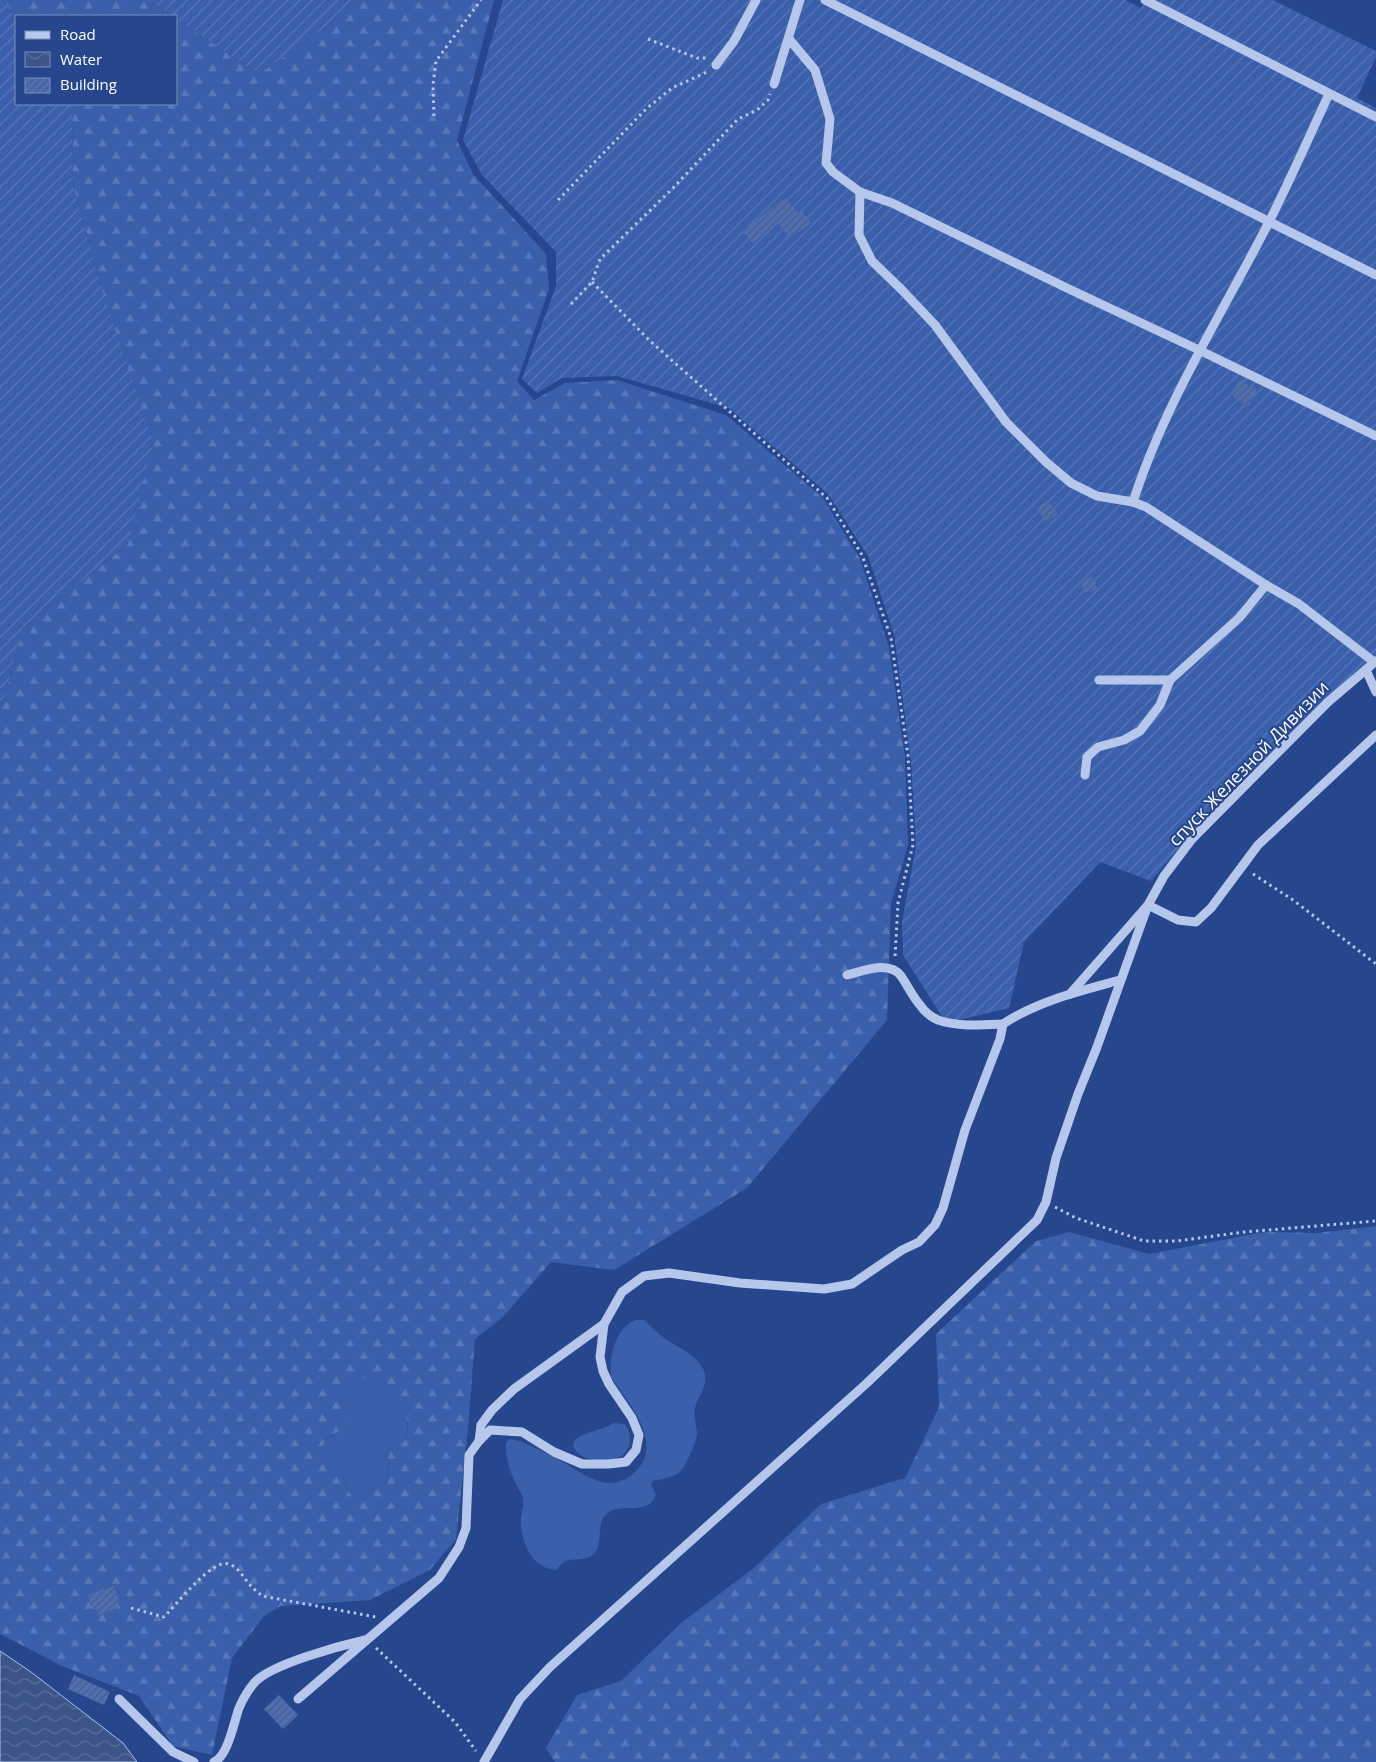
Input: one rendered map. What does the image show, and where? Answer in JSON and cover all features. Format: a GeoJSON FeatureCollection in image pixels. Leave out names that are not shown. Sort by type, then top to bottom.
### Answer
{"type":"FeatureCollection","features":[{"type":"Feature","properties":{"kind":"lane"},"geometry":{"type":"LineString","coordinates":[[716,66],[734,41],[756,0]]}},
{"type":"Feature","properties":{"kind":"lane"},"geometry":{"type":"LineString","coordinates":[[774,84],[800,0]]}},
{"type":"Feature","properties":{"kind":"lane"},"geometry":{"type":"LineString","coordinates":[[824,0],[1376,275]]}},
{"type":"Feature","properties":{"kind":"lane"},"geometry":{"type":"LineString","coordinates":[[1146,0],[1376,117]]}},
{"type":"Feature","properties":{"kind":"lane"},"geometry":{"type":"LineString","coordinates":[[788,39],[815,70],[830,119],[826,163],[832,172],[860,192],[892,203],[1376,436]]}},
{"type":"Feature","properties":{"kind":"lane"},"geometry":{"type":"LineString","coordinates":[[1133,502],[1144,466],[1199,350],[1269,221],[1329,94]]}},
{"type":"Feature","properties":{"kind":"lane"},"geometry":{"type":"LineString","coordinates":[[860,192],[859,235],[872,261],[935,325],[1006,422],[1046,462],[1071,482],[1097,496],[1133,502],[1146,508],[1299,604],[1375,662]]}},
{"type":"Feature","properties":{"kind":"lane"},"geometry":{"type":"LineString","coordinates":[[1085,775],[1087,757],[1098,747],[1124,740],[1140,731],[1160,705],[1170,680],[1239,618],[1266,585]]}},
{"type":"Feature","properties":{"kind":"lane","name":"спуск Железной Дивизии"},"geometry":{"type":"LineString","coordinates":[[484,1762],[520,1699],[550,1667],[867,1384],[1037,1220],[1046,1202],[1056,1158],[1120,980],[1148,905],[1164,876],[1192,839],[1328,702],[1375,662]]}},
{"type":"Feature","properties":{"kind":"lane"},"geometry":{"type":"LineString","coordinates":[[1366,670],[1376,692]]}},
{"type":"Feature","properties":{"kind":"lane"},"geometry":{"type":"LineString","coordinates":[[1099,680],[1170,680]]}},
{"type":"Feature","properties":{"kind":"lane"},"geometry":{"type":"LineString","coordinates":[[1069,994],[1148,905],[1178,920],[1196,922],[1211,908],[1258,845],[1376,735]]}},
{"type":"Feature","properties":{"kind":"lane"},"geometry":{"type":"LineString","coordinates":[[847,975],[876,968],[894,970],[901,976],[910,994],[924,1011],[936,1020],[960,1024],[1003,1024],[1020,1013],[1069,994],[1120,980]]}},
{"type":"Feature","properties":{"kind":"lane"},"geometry":{"type":"LineString","coordinates":[[298,1699],[439,1578],[459,1547],[466,1528],[469,1455],[478,1441],[490,1430],[522,1432],[554,1452],[582,1464],[626,1462],[636,1450],[639,1435],[632,1418],[609,1384],[603,1371],[600,1357],[604,1324],[622,1292],[644,1276],[669,1273],[740,1283],[824,1288],[852,1284],[902,1250],[919,1242],[935,1225],[943,1208],[965,1130],[1000,1039],[1003,1024]]}},
{"type":"Feature","properties":{"kind":"lane"},"geometry":{"type":"LineString","coordinates":[[478,1441],[481,1425],[497,1405],[514,1389],[604,1324]]}},
{"type":"Feature","properties":{"kind":"lane"},"geometry":{"type":"LineString","coordinates":[[214,1762],[217,1761],[226,1748],[242,1702],[256,1681],[270,1671],[335,1647],[367,1639]]}},
{"type":"Feature","properties":{"kind":"lane"},"geometry":{"type":"LineString","coordinates":[[119,1699],[173,1752],[194,1762]]}},
{"type":"Feature","properties":{"kind":"path"},"geometry":{"type":"LineString","coordinates":[[434,116],[432,85],[436,61],[481,0]]}},
{"type":"Feature","properties":{"kind":"path"},"geometry":{"type":"LineString","coordinates":[[648,39],[697,58],[722,57]]}},
{"type":"Feature","properties":{"kind":"path"},"geometry":{"type":"LineString","coordinates":[[558,200],[646,110],[672,88],[704,75],[716,66]]}},
{"type":"Feature","properties":{"kind":"path"},"geometry":{"type":"LineString","coordinates":[[571,304],[592,282],[600,259],[673,188],[738,119],[757,110],[768,100],[774,84]]}},
{"type":"Feature","properties":{"kind":"path"},"geometry":{"type":"LineString","coordinates":[[592,282],[649,340],[827,498],[862,555],[891,638],[908,756],[913,845],[898,904],[894,970]]}},
{"type":"Feature","properties":{"kind":"path"},"geometry":{"type":"LineString","coordinates":[[1242,866],[1293,900],[1376,964]]}},
{"type":"Feature","properties":{"kind":"path"},"geometry":{"type":"LineString","coordinates":[[1046,1202],[1076,1218],[1144,1241],[1177,1241],[1244,1232],[1376,1221]]}},
{"type":"Feature","properties":{"kind":"path"},"geometry":{"type":"LineString","coordinates":[[131,1608],[164,1617],[210,1570],[220,1563],[229,1564],[262,1596],[391,1620]]}},
{"type":"Feature","properties":{"kind":"path"},"geometry":{"type":"LineString","coordinates":[[367,1639],[456,1722],[484,1762]]}},
{"type":"Feature","properties":{"kind":"green space"},"geometry":{"type":"Polygon","coordinates":[[[0,0],[5,0],[15,20],[15,105],[72,105],[73,185],[102,290],[153,442],[128,544],[23,628],[0,713],[0,0]]]}},
{"type":"Feature","properties":{"kind":"green space"},"geometry":{"type":"Polygon","coordinates":[[[5,0],[148,0],[170,15],[15,15],[15,20],[5,0]]]}},
{"type":"Feature","properties":{"kind":"green space"},"geometry":{"type":"Polygon","coordinates":[[[148,0],[357,0],[351,9],[259,74],[178,20],[178,15],[170,15],[148,0]]]}},
{"type":"Feature","properties":{"kind":"green space"},"geometry":{"type":"Polygon","coordinates":[[[357,0],[494,0],[457,140],[473,174],[546,254],[549,289],[517,381],[534,400],[565,383],[617,380],[726,415],[823,498],[860,559],[889,647],[905,757],[908,845],[891,904],[887,1020],[747,1188],[614,1270],[551,1262],[502,1318],[475,1339],[468,1430],[456,1539],[430,1570],[370,1600],[281,1606],[264,1616],[232,1658],[212,1755],[173,1746],[139,1696],[62,1666],[0,1634],[0,713],[23,628],[128,544],[102,290],[73,185],[72,105],[178,105],[178,20],[259,74],[351,9],[357,0]],[[353,1377],[348,1382],[343,1391],[342,1400],[348,1416],[342,1428],[326,1440],[322,1450],[340,1465],[345,1486],[356,1500],[363,1499],[370,1490],[386,1481],[389,1475],[388,1458],[391,1449],[404,1442],[408,1430],[407,1418],[403,1407],[387,1389],[376,1383],[353,1377]]]}},
{"type":"Feature","properties":{"kind":"green space"},"geometry":{"type":"Polygon","coordinates":[[[503,0],[1125,0],[1141,8],[1145,0],[1273,0],[1376,51],[1376,57],[1357,98],[1376,108],[1376,659],[1227,793],[1151,881],[1100,862],[1024,942],[1009,1008],[946,1023],[903,955],[902,922],[916,846],[911,762],[894,635],[868,556],[828,494],[729,408],[617,376],[562,378],[537,393],[522,379],[556,286],[556,252],[482,175],[463,140],[503,0]]]}},
{"type":"Feature","properties":{"kind":"green space"},"geometry":{"type":"Polygon","coordinates":[[[1376,1226],[1376,1762],[555,1762],[546,1748],[577,1695],[621,1681],[681,1623],[755,1567],[821,1504],[905,1478],[939,1407],[936,1334],[1036,1241],[1069,1232],[1149,1254],[1264,1232],[1317,1233],[1376,1226]]]}},
{"type":"Feature","properties":{"kind":"green space"},"geometry":{"type":"Polygon","coordinates":[[[636,1320],[644,1320],[664,1338],[695,1358],[703,1369],[706,1379],[694,1415],[697,1435],[695,1444],[679,1473],[653,1481],[651,1485],[656,1494],[653,1501],[648,1505],[636,1508],[621,1508],[609,1512],[605,1516],[602,1520],[598,1547],[592,1556],[566,1561],[557,1570],[548,1568],[540,1565],[534,1559],[525,1544],[521,1526],[523,1498],[510,1469],[506,1442],[510,1439],[520,1441],[602,1482],[619,1482],[634,1473],[643,1462],[646,1450],[646,1437],[635,1412],[611,1377],[611,1360],[618,1336],[623,1329],[636,1320]]]}},
{"type":"Feature","properties":{"kind":"green space"},"geometry":{"type":"Polygon","coordinates":[[[353,1377],[365,1379],[387,1389],[403,1407],[407,1418],[408,1430],[404,1442],[391,1449],[388,1458],[389,1475],[386,1481],[370,1490],[363,1499],[356,1500],[345,1486],[340,1465],[321,1450],[324,1442],[337,1432],[348,1416],[343,1405],[342,1395],[345,1386],[353,1377]]]}},
{"type":"Feature","properties":{"kind":"green space"},"geometry":{"type":"Polygon","coordinates":[[[614,1423],[624,1424],[628,1430],[630,1441],[626,1451],[618,1458],[597,1460],[586,1458],[578,1453],[574,1447],[577,1438],[614,1423]]]}},
{"type":"Feature","properties":{"kind":"water"},"geometry":{"type":"Polygon","coordinates":[[[0,1651],[31,1672],[123,1743],[137,1762],[0,1762],[0,1651]]]}},
{"type":"Feature","properties":{"kind":"building"},"geometry":{"type":"Polygon","coordinates":[[[785,198],[799,214],[802,212],[811,223],[790,238],[778,223],[753,243],[743,231],[785,198]]]}},
{"type":"Feature","properties":{"kind":"building"},"geometry":{"type":"Polygon","coordinates":[[[1239,380],[1257,389],[1249,406],[1231,396],[1239,380]]]}},
{"type":"Feature","properties":{"kind":"building"},"geometry":{"type":"Polygon","coordinates":[[[1048,500],[1058,514],[1046,522],[1037,508],[1048,500]]]}},
{"type":"Feature","properties":{"kind":"building"},"geometry":{"type":"Polygon","coordinates":[[[1094,577],[1097,590],[1084,593],[1080,580],[1094,577]]]}},
{"type":"Feature","properties":{"kind":"building"},"geometry":{"type":"Polygon","coordinates":[[[114,1586],[119,1601],[116,1602],[118,1608],[98,1615],[96,1609],[93,1610],[88,1595],[114,1586]]]}},
{"type":"Feature","properties":{"kind":"building"},"geometry":{"type":"Polygon","coordinates":[[[74,1675],[110,1692],[104,1705],[68,1689],[74,1675]]]}},
{"type":"Feature","properties":{"kind":"building"},"geometry":{"type":"Polygon","coordinates":[[[279,1695],[298,1715],[283,1729],[264,1709],[279,1695]]]}}]}
